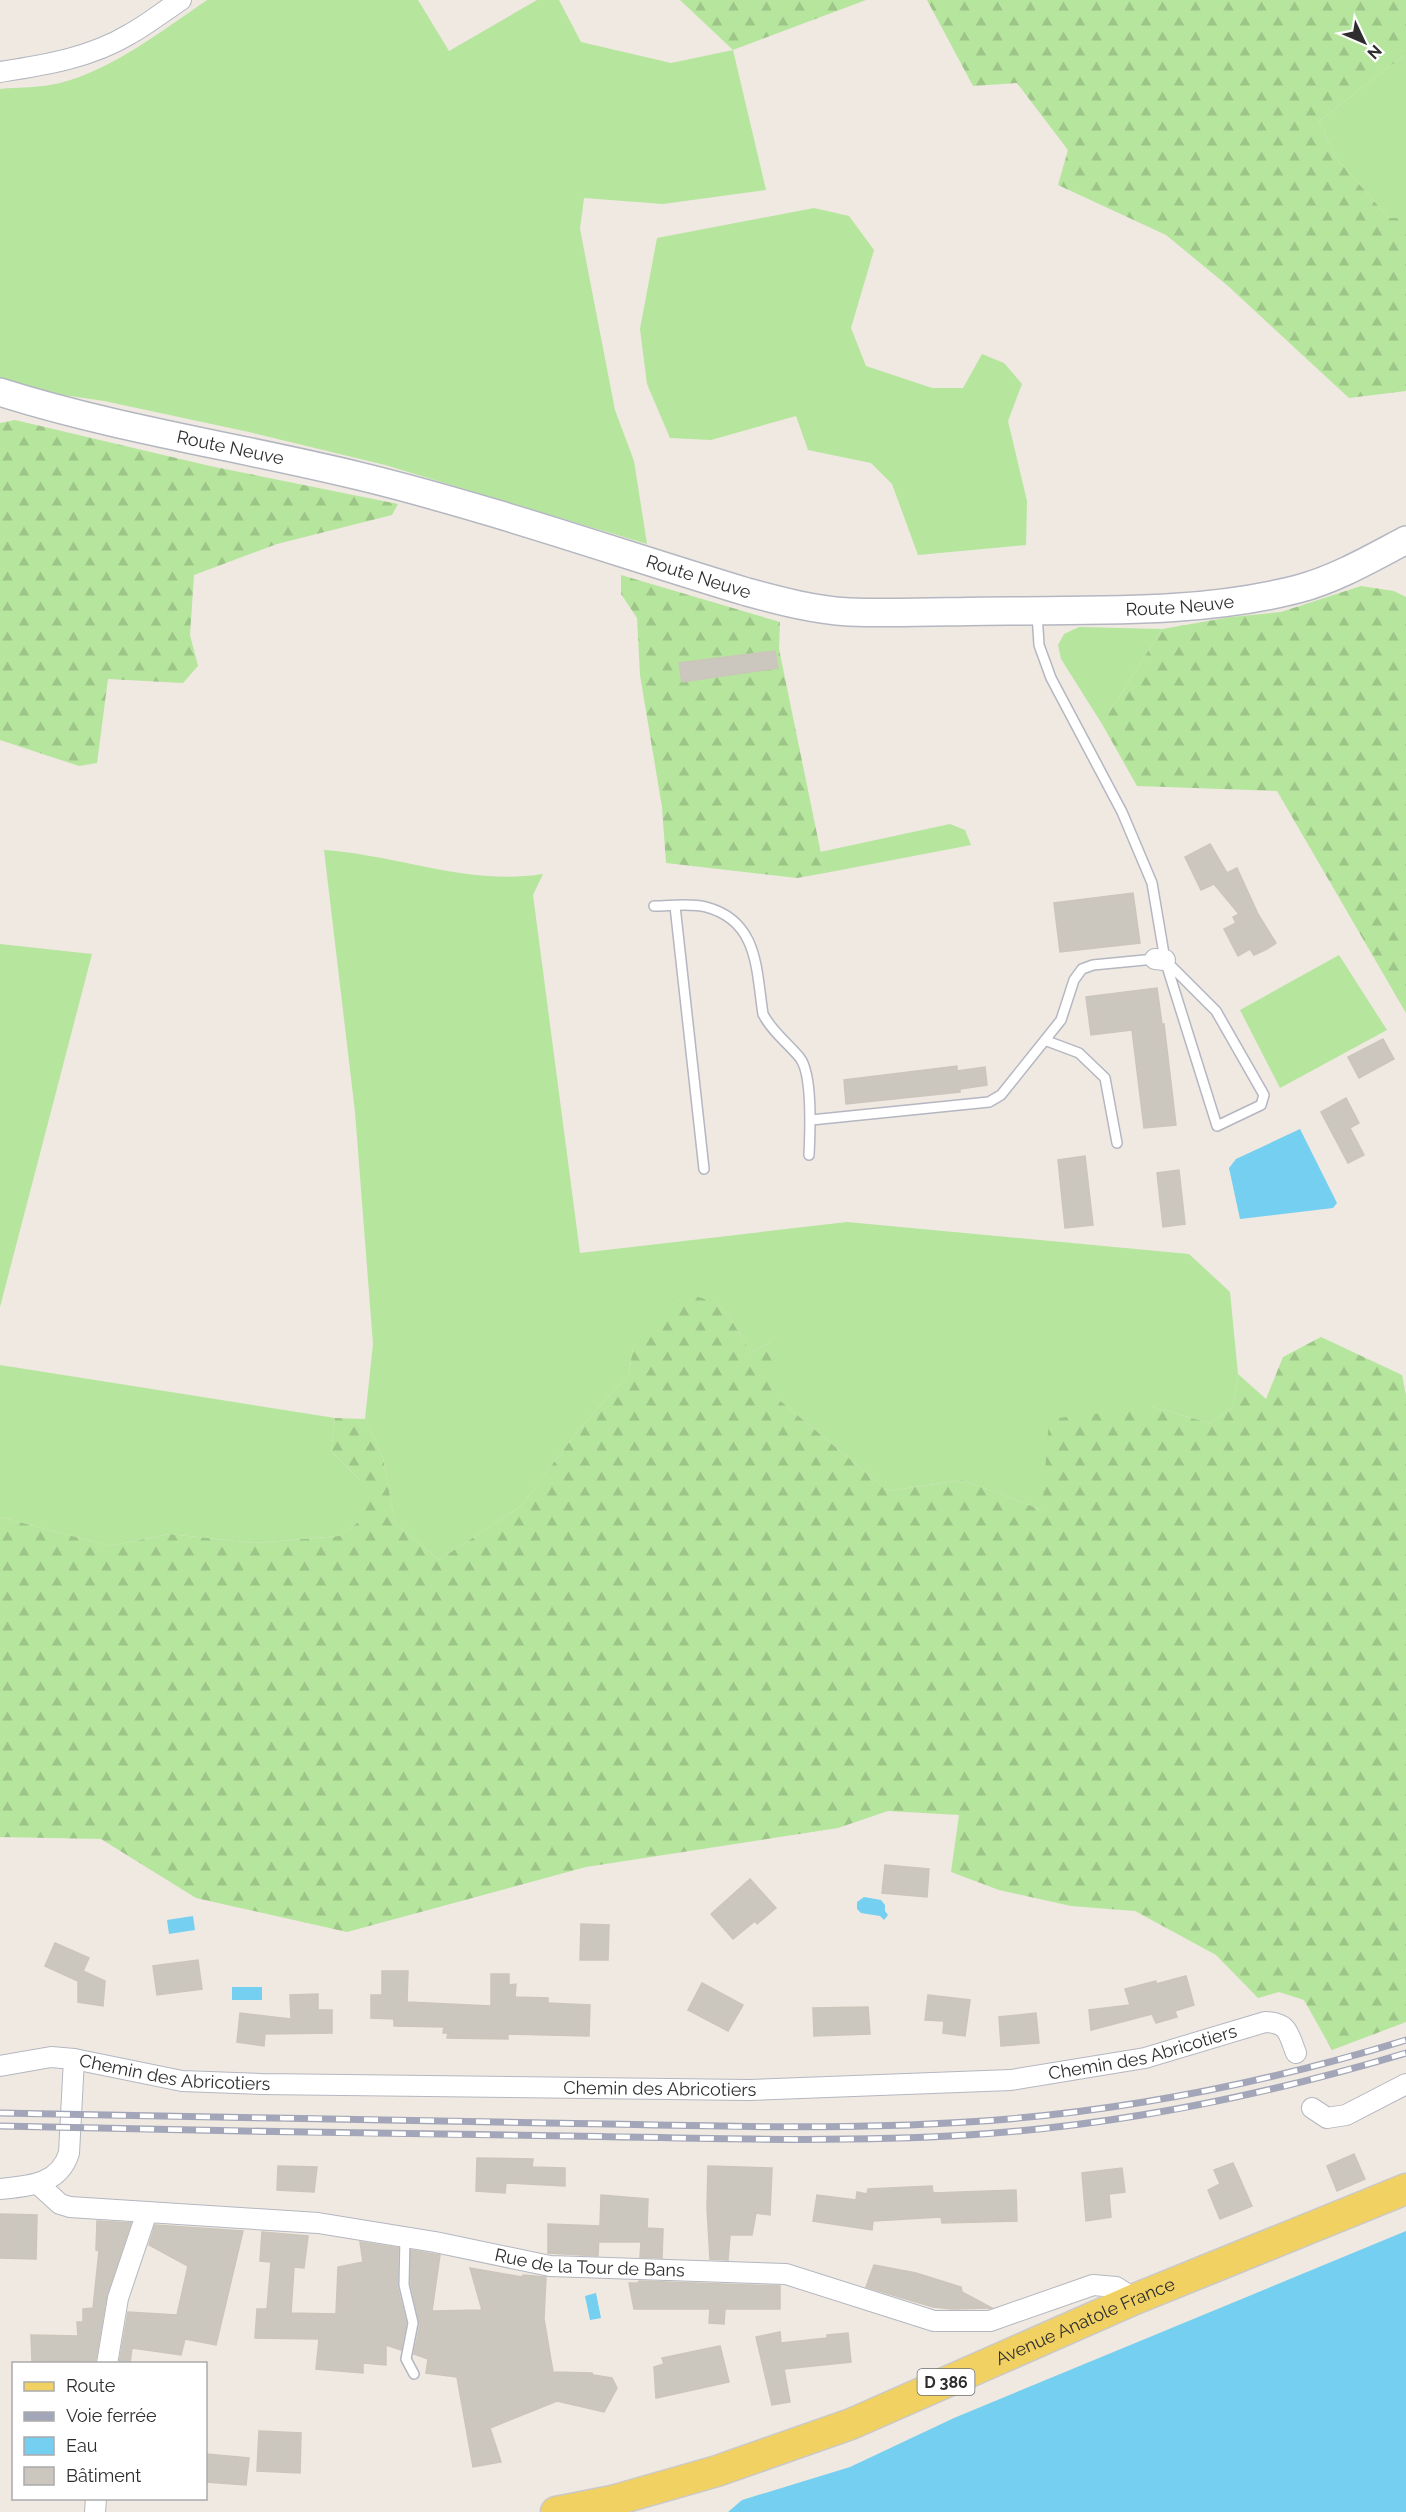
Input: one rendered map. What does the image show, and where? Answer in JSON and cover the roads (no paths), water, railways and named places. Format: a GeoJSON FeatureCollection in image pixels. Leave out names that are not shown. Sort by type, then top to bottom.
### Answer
{"type":"FeatureCollection","features":[{"type":"Feature","properties":{"kind":"main road","name":"Avenue Anatole France"},"geometry":{"type":"LineString","coordinates":[[556,2512],[662,2487],[772,2453],[851,2424],[1135,2299],[1406,2189]]}},
{"type":"Feature","properties":{"kind":"street"},"geometry":{"type":"LineString","coordinates":[[0,72],[52,64],[94,51],[129,35],[181,0]]}},
{"type":"Feature","properties":{"kind":"street","name":"Route Neuve"},"geometry":{"type":"LineString","coordinates":[[5,399],[268,455],[412,490],[790,604],[848,612],[1037,611],[1192,606],[1245,600],[1300,589],[1406,540]]}},
{"type":"Feature","properties":{"kind":"street","name":"Chemin des Abricotiers"},"geometry":{"type":"LineString","coordinates":[[0,2066],[51,2057],[74,2059],[182,2081],[261,2085],[748,2090],[1011,2080],[1145,2058],[1265,2022],[1279,2023],[1287,2029],[1296,2053]]}},
{"type":"Feature","properties":{"kind":"street"},"geometry":{"type":"LineString","coordinates":[[0,2189],[38,2184],[57,2174],[66,2162],[69,2153],[74,2059]]}},
{"type":"Feature","properties":{"kind":"street"},"geometry":{"type":"LineString","coordinates":[[1312,2108],[1327,2118],[1346,2115],[1406,2084]]}},
{"type":"Feature","properties":{"kind":"street","name":"Rue de la Tour de Bans"},"geometry":{"type":"LineString","coordinates":[[38,2184],[60,2204],[70,2207],[318,2223],[405,2237],[550,2266],[786,2274],[934,2321],[990,2321],[1093,2285],[1116,2287],[1135,2299]]}},
{"type":"Feature","properties":{"kind":"street"},"geometry":{"type":"LineString","coordinates":[[107,2362],[118,2298],[147,2211]]}},
{"type":"Feature","properties":{"kind":"lane"},"geometry":{"type":"LineString","coordinates":[[811,1120],[989,1102],[1001,1095],[1047,1041],[1061,1020],[1074,980],[1082,969],[1093,965],[1160,959],[1216,1011],[1264,1095],[1261,1105],[1217,1126],[1160,959],[1152,883],[1122,812],[1047,668],[1040,645],[1037,611]]}},
{"type":"Feature","properties":{"kind":"lane"},"geometry":{"type":"LineString","coordinates":[[654,906],[705,906],[722,914],[745,931],[752,944],[763,1014],[768,1024],[801,1059],[805,1067],[811,1120],[809,1155]]}},
{"type":"Feature","properties":{"kind":"lane"},"geometry":{"type":"LineString","coordinates":[[675,906],[704,1169]]}},
{"type":"Feature","properties":{"kind":"lane"},"geometry":{"type":"LineString","coordinates":[[1047,1041],[1079,1053],[1105,1078],[1117,1143]]}},
{"type":"Feature","properties":{"kind":"lane"},"geometry":{"type":"LineString","coordinates":[[405,2237],[404,2285],[413,2323],[406,2359],[414,2374]]}},
{"type":"Feature","properties":{"kind":"water"},"geometry":{"type":"Polygon","coordinates":[[[1300,1129],[1337,1203],[1333,1208],[1240,1219],[1229,1168],[1236,1159],[1300,1129]]]}},
{"type":"Feature","properties":{"kind":"water"},"geometry":{"type":"Polygon","coordinates":[[[864,1897],[881,1900],[888,1915],[884,1920],[880,1916],[861,1913],[857,1909],[857,1902],[864,1897]]]}},
{"type":"Feature","properties":{"kind":"water"},"geometry":{"type":"Polygon","coordinates":[[[193,1916],[195,1930],[169,1934],[167,1920],[193,1916]]]}},
{"type":"Feature","properties":{"kind":"water"},"geometry":{"type":"Polygon","coordinates":[[[232,1987],[262,1987],[262,2000],[232,2000],[232,1987]]]}},
{"type":"Feature","properties":{"kind":"water"},"geometry":{"type":"Polygon","coordinates":[[[1406,2231],[1406,2512],[728,2512],[742,2500],[850,2467],[954,2418],[1406,2231]]]}},
{"type":"Feature","properties":{"kind":"water"},"geometry":{"type":"Polygon","coordinates":[[[596,2293],[601,2318],[590,2320],[585,2296],[596,2293]]]}},
{"type":"Feature","properties":{"kind":"railway"},"geometry":{"type":"LineString","coordinates":[[0,2113],[757,2127],[914,2125],[1023,2118],[1134,2104],[1244,2083],[1406,2040]]}},
{"type":"Feature","properties":{"kind":"railway"},"geometry":{"type":"LineString","coordinates":[[0,2126],[768,2139],[867,2139],[967,2135],[1023,2131],[1189,2107],[1298,2083],[1406,2053]]}}]}
